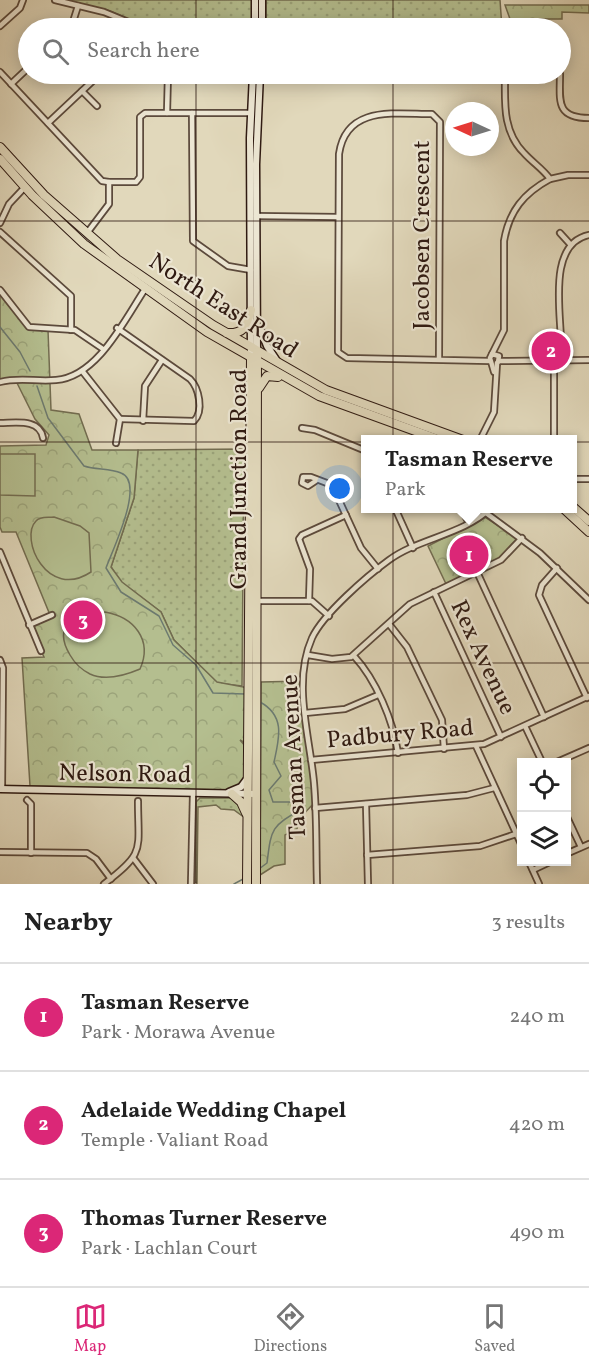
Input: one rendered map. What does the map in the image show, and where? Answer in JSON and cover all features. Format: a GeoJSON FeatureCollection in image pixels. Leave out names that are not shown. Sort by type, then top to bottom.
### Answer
{"type":"FeatureCollection","features":[{"type":"Feature","properties":{"kind":"highway","name":"North East Road"},"geometry":{"type":"LineString","coordinates":[[0,147],[37,188],[87,233],[141,276],[226,333],[286,378],[345,407],[426,435]]}},
{"type":"Feature","properties":{"kind":"highway","name":"North East Road"},"geometry":{"type":"LineString","coordinates":[[0,159],[25,187],[84,244],[145,289],[231,345],[281,366],[354,402],[449,435]]}},
{"type":"Feature","properties":{"kind":"highway"},"geometry":{"type":"LineString","coordinates":[[25,175],[25,187],[37,188]]}},
{"type":"Feature","properties":{"kind":"highway"},"geometry":{"type":"LineString","coordinates":[[141,276],[145,289],[157,287]]}},
{"type":"Feature","properties":{"kind":"highway"},"geometry":{"type":"LineString","coordinates":[[226,333],[242,332],[251,310]]}},
{"type":"Feature","properties":{"kind":"highway"},"geometry":{"type":"LineString","coordinates":[[231,345],[244,362],[254,393]]}},
{"type":"Feature","properties":{"kind":"highway","name":"Grand Junction Road"},"geometry":{"type":"LineString","coordinates":[[251,882],[256,858],[252,794],[254,354]]}},
{"type":"Feature","properties":{"kind":"highway"},"geometry":{"type":"LineString","coordinates":[[254,393],[267,376],[286,378]]}},
{"type":"Feature","properties":{"kind":"highway"},"geometry":{"type":"LineString","coordinates":[[577,510],[589,521]]}},
{"type":"Feature","properties":{"kind":"highway"},"geometry":{"type":"LineString","coordinates":[[568,513],[589,532]]}},
{"type":"Feature","properties":{"kind":"highway","name":"Grand Junction Road"},"geometry":{"type":"LineString","coordinates":[[251,882],[248,867],[248,817],[252,794],[249,778],[253,712]]}},
{"type":"Feature","properties":{"kind":"highway"},"geometry":{"type":"LineString","coordinates":[[227,794],[241,802],[248,817]]}},
{"type":"Feature","properties":{"kind":"main road"},"geometry":{"type":"LineString","coordinates":[[255,0],[260,18]]}},
{"type":"Feature","properties":{"kind":"main road"},"geometry":{"type":"LineString","coordinates":[[257,18],[262,0]]}},
{"type":"Feature","properties":{"kind":"main road","name":"Grand Junction Road"},"geometry":{"type":"LineString","coordinates":[[253,84],[253,216],[257,319],[254,354]]}},
{"type":"Feature","properties":{"kind":"main road","name":"Grand Junction Road"},"geometry":{"type":"LineString","coordinates":[[254,113],[258,84]]}},
{"type":"Feature","properties":{"kind":"main road","name":"Grand Junction Road"},"geometry":{"type":"LineString","coordinates":[[254,270],[251,310],[254,354]]}},
{"type":"Feature","properties":{"kind":"main road"},"geometry":{"type":"LineString","coordinates":[[257,319],[267,346],[281,366]]}},
{"type":"Feature","properties":{"kind":"main road"},"geometry":{"type":"LineString","coordinates":[[227,794],[241,787],[249,778]]}},
{"type":"Feature","properties":{"kind":"main road","name":"Nelson Road"},"geometry":{"type":"LineString","coordinates":[[1,789],[252,794]]}},
{"type":"Feature","properties":{"kind":"street"},"geometry":{"type":"LineString","coordinates":[[0,26],[20,8],[23,0]]}},
{"type":"Feature","properties":{"kind":"street"},"geometry":{"type":"LineString","coordinates":[[55,0],[119,18]]}},
{"type":"Feature","properties":{"kind":"street"},"geometry":{"type":"LineString","coordinates":[[74,18],[78,6]]}},
{"type":"Feature","properties":{"kind":"street"},"geometry":{"type":"LineString","coordinates":[[0,72],[102,181],[136,182],[140,177],[140,117],[145,112],[254,113]]}},
{"type":"Feature","properties":{"kind":"street"},"geometry":{"type":"LineString","coordinates":[[11,84],[18,77]]}},
{"type":"Feature","properties":{"kind":"street"},"geometry":{"type":"LineString","coordinates":[[48,123],[89,84]]}},
{"type":"Feature","properties":{"kind":"street"},"geometry":{"type":"LineString","coordinates":[[167,112],[168,84]]}},
{"type":"Feature","properties":{"kind":"street"},"geometry":{"type":"LineString","coordinates":[[505,84],[505,116],[510,134],[525,155],[543,169],[550,180]]}},
{"type":"Feature","properties":{"kind":"street"},"geometry":{"type":"LineString","coordinates":[[560,84],[560,104],[564,111],[576,118],[589,118]]}},
{"type":"Feature","properties":{"kind":"street"},"geometry":{"type":"LineString","coordinates":[[82,91],[97,106]]}},
{"type":"Feature","properties":{"kind":"street"},"geometry":{"type":"LineString","coordinates":[[192,112],[194,241],[228,266],[254,270]]}},
{"type":"Feature","properties":{"kind":"street","name":"Jacobsen Crescent"},"geometry":{"type":"LineString","coordinates":[[372,114],[436,115],[440,127],[439,358],[343,357],[338,347],[338,217],[339,154],[344,136],[350,127],[372,114]]}},
{"type":"Feature","properties":{"kind":"street"},"geometry":{"type":"LineString","coordinates":[[482,435],[494,412],[495,358],[497,343],[504,330],[504,241],[507,226],[524,197],[550,180],[568,175],[589,175]]}},
{"type":"Feature","properties":{"kind":"street"},"geometry":{"type":"LineString","coordinates":[[87,233],[109,204],[109,182]]}},
{"type":"Feature","properties":{"kind":"street"},"geometry":{"type":"LineString","coordinates":[[0,223],[8,206],[25,187]]}},
{"type":"Feature","properties":{"kind":"street"},"geometry":{"type":"LineString","coordinates":[[253,216],[338,217]]}},
{"type":"Feature","properties":{"kind":"street"},"geometry":{"type":"LineString","coordinates":[[0,232],[70,295],[73,303],[71,330]]}},
{"type":"Feature","properties":{"kind":"street"},"geometry":{"type":"LineString","coordinates":[[560,233],[570,244]]}},
{"type":"Feature","properties":{"kind":"street"},"geometry":{"type":"LineString","coordinates":[[561,344],[561,266],[570,244],[589,235]]}},
{"type":"Feature","properties":{"kind":"street"},"geometry":{"type":"LineString","coordinates":[[0,382],[16,379],[60,380],[82,372],[103,349],[145,289]]}},
{"type":"Feature","properties":{"kind":"street"},"geometry":{"type":"LineString","coordinates":[[0,290],[29,327],[71,330],[103,349]]}},
{"type":"Feature","properties":{"kind":"street"},"geometry":{"type":"LineString","coordinates":[[82,372],[120,419],[191,421],[198,417],[196,386],[117,328]]}},
{"type":"Feature","properties":{"kind":"street"},"geometry":{"type":"LineString","coordinates":[[439,358],[589,360]]}},
{"type":"Feature","properties":{"kind":"street"},"geometry":{"type":"LineString","coordinates":[[554,359],[554,435]]}},
{"type":"Feature","properties":{"kind":"street"},"geometry":{"type":"LineString","coordinates":[[143,421],[145,386],[162,360]]}},
{"type":"Feature","properties":{"kind":"street"},"geometry":{"type":"LineString","coordinates":[[116,443],[120,419]]}},
{"type":"Feature","properties":{"kind":"street"},"geometry":{"type":"LineString","coordinates":[[0,423],[34,424],[41,429],[43,438]]}},
{"type":"Feature","properties":{"kind":"street"},"geometry":{"type":"LineString","coordinates":[[302,428],[315,430],[361,449]]}},
{"type":"Feature","properties":{"kind":"street"},"geometry":{"type":"LineString","coordinates":[[317,480],[332,485],[364,553],[378,569]]}},
{"type":"Feature","properties":{"kind":"street"},"geometry":{"type":"LineString","coordinates":[[397,513],[413,548]]}},
{"type":"Feature","properties":{"kind":"street"},"geometry":{"type":"LineString","coordinates":[[464,513],[469,523]]}},
{"type":"Feature","properties":{"kind":"street","name":"Tasman Avenue"},"geometry":{"type":"LineString","coordinates":[[317,884],[315,808],[304,681],[312,638],[329,616],[392,558],[469,523],[485,513]]}},
{"type":"Feature","properties":{"kind":"street"},"geometry":{"type":"LineString","coordinates":[[491,513],[557,568],[589,600]]}},
{"type":"Feature","properties":{"kind":"street"},"geometry":{"type":"LineString","coordinates":[[309,601],[310,569],[299,539],[346,515]]}},
{"type":"Feature","properties":{"kind":"street"},"geometry":{"type":"LineString","coordinates":[[308,655],[332,659],[354,656],[410,604],[501,560],[522,538]]}},
{"type":"Feature","properties":{"kind":"street"},"geometry":{"type":"LineString","coordinates":[[0,552],[41,651]]}},
{"type":"Feature","properties":{"kind":"street"},"geometry":{"type":"LineString","coordinates":[[557,568],[542,585],[539,595],[588,697]]}},
{"type":"Feature","properties":{"kind":"street"},"geometry":{"type":"LineString","coordinates":[[477,572],[544,717]]}},
{"type":"Feature","properties":{"kind":"street","name":"Rex Avenue"},"geometry":{"type":"LineString","coordinates":[[434,592],[501,737]]}},
{"type":"Feature","properties":{"kind":"street"},"geometry":{"type":"LineString","coordinates":[[253,601],[309,601],[329,616]]}},
{"type":"Feature","properties":{"kind":"street"},"geometry":{"type":"LineString","coordinates":[[29,625],[52,615]]}},
{"type":"Feature","properties":{"kind":"street"},"geometry":{"type":"LineString","coordinates":[[388,624],[407,646],[442,720],[444,749]]}},
{"type":"Feature","properties":{"kind":"street"},"geometry":{"type":"LineString","coordinates":[[354,656],[364,667],[395,732],[398,753]]}},
{"type":"Feature","properties":{"kind":"street"},"geometry":{"type":"LineString","coordinates":[[0,660],[3,668],[1,789]]}},
{"type":"Feature","properties":{"kind":"street"},"geometry":{"type":"LineString","coordinates":[[305,713],[345,709],[378,695]]}},
{"type":"Feature","properties":{"kind":"street","name":"Padbury Road"},"geometry":{"type":"LineString","coordinates":[[311,760],[476,746],[588,697]]}},
{"type":"Feature","properties":{"kind":"street"},"geometry":{"type":"LineString","coordinates":[[525,726],[540,758]]}},
{"type":"Feature","properties":{"kind":"street"},"geometry":{"type":"LineString","coordinates":[[367,855],[480,846],[516,834],[476,746]]}},
{"type":"Feature","properties":{"kind":"street"},"geometry":{"type":"LineString","coordinates":[[567,758],[588,750]]}},
{"type":"Feature","properties":{"kind":"street"},"geometry":{"type":"LineString","coordinates":[[315,808],[467,795],[494,788]]}},
{"type":"Feature","properties":{"kind":"street"},"geometry":{"type":"LineString","coordinates":[[191,884],[193,793]]}},
{"type":"Feature","properties":{"kind":"street"},"geometry":{"type":"LineString","coordinates":[[27,800],[31,804],[32,853]]}},
{"type":"Feature","properties":{"kind":"street"},"geometry":{"type":"LineString","coordinates":[[104,884],[134,859],[138,845],[138,801]]}},
{"type":"Feature","properties":{"kind":"street"},"geometry":{"type":"LineString","coordinates":[[366,804],[368,884]]}},
{"type":"Feature","properties":{"kind":"street"},"geometry":{"type":"LineString","coordinates":[[571,824],[581,847]]}},
{"type":"Feature","properties":{"kind":"street"},"geometry":{"type":"LineString","coordinates":[[571,852],[589,844]]}},
{"type":"Feature","properties":{"kind":"street"},"geometry":{"type":"LineString","coordinates":[[0,852],[90,854],[111,879]]}},
{"type":"Feature","properties":{"kind":"street"},"geometry":{"type":"LineString","coordinates":[[134,859],[153,884]]}},
{"type":"Feature","properties":{"kind":"street"},"geometry":{"type":"LineString","coordinates":[[531,866],[539,884]]}},
{"type":"Feature","properties":{"kind":"street"},"geometry":{"type":"LineString","coordinates":[[532,870],[540,866]]}},
{"type":"Feature","properties":{"kind":"green space"},"geometry":{"type":"Polygon","coordinates":[[[66,0],[252,0],[252,18],[126,18],[110,11],[66,0]]]}},
{"type":"Feature","properties":{"kind":"green space"},"geometry":{"type":"Polygon","coordinates":[[[266,0],[500,0],[501,18],[266,18],[266,0]]]}},
{"type":"Feature","properties":{"kind":"green space"},"geometry":{"type":"Polygon","coordinates":[[[505,5],[589,5],[589,13],[562,12],[562,18],[510,18],[505,5]]]}},
{"type":"Feature","properties":{"kind":"green space"},"geometry":{"type":"Polygon","coordinates":[[[0,290],[26,325],[48,330],[51,410],[79,414],[92,450],[138,450],[134,498],[111,567],[122,582],[161,612],[174,640],[217,682],[249,688],[249,745],[240,740],[246,747],[245,779],[235,788],[223,790],[30,786],[22,658],[44,657],[29,625],[50,615],[16,532],[2,532],[0,527],[0,446],[46,445],[49,435],[35,419],[15,379],[0,382],[0,290]]]}},
{"type":"Feature","properties":{"kind":"green space"},"geometry":{"type":"Polygon","coordinates":[[[244,449],[242,686],[217,683],[174,640],[161,612],[121,582],[111,567],[134,498],[138,450],[244,449]]]}},
{"type":"Feature","properties":{"kind":"green space"},"geometry":{"type":"Polygon","coordinates":[[[0,454],[35,454],[35,496],[0,495],[0,454]]]}},
{"type":"Feature","properties":{"kind":"green space"},"geometry":{"type":"Polygon","coordinates":[[[54,517],[80,526],[89,533],[91,572],[75,579],[61,579],[41,564],[34,552],[31,540],[32,529],[38,519],[54,517]]]}},
{"type":"Feature","properties":{"kind":"green space"},"geometry":{"type":"Polygon","coordinates":[[[485,517],[517,538],[512,548],[496,563],[447,586],[428,546],[485,517]]]}},
{"type":"Feature","properties":{"kind":"green space"},"geometry":{"type":"Polygon","coordinates":[[[105,612],[125,619],[138,632],[144,649],[140,669],[115,676],[96,676],[81,668],[70,655],[65,644],[65,628],[77,618],[105,612]]]}},
{"type":"Feature","properties":{"kind":"green space"},"geometry":{"type":"Polygon","coordinates":[[[304,681],[305,713],[315,802],[298,820],[297,829],[285,835],[285,864],[274,866],[260,875],[261,682],[304,681]]]}},
{"type":"Feature","properties":{"kind":"green space"},"geometry":{"type":"Polygon","coordinates":[[[200,798],[236,798],[245,818],[234,810],[221,809],[216,805],[198,807],[197,883],[195,882],[196,802],[200,798]]]}},
{"type":"Feature","properties":{"kind":"waterway"},"geometry":{"type":"LineString","coordinates":[[0,327],[20,352],[30,371]]}},
{"type":"Feature","properties":{"kind":"waterway"},"geometry":{"type":"LineString","coordinates":[[37,386],[48,418],[84,466],[117,471],[128,479],[129,503],[106,568],[121,592],[159,616],[173,645],[196,665],[213,693],[245,694]]}},
{"type":"Feature","properties":{"kind":"waterway"},"geometry":{"type":"LineString","coordinates":[[259,869],[267,863],[271,837],[278,825],[301,810],[299,802],[273,802],[269,790],[281,776],[274,762],[279,729],[274,714],[260,702]]}},
{"type":"Feature","properties":{"kind":"waterway"},"geometry":{"type":"LineString","coordinates":[[234,884],[245,878]]}},
{"type":"Feature","properties":{"kind":"place","name":"Adelaide Wedding Chapel"},"geometry":{"type":"Point","coordinates":[551,351]}},
{"type":"Feature","properties":{"kind":"place","name":"Tasman Reserve"},"geometry":{"type":"Point","coordinates":[469,555]}},
{"type":"Feature","properties":{"kind":"place","name":"Thomas Turner Reserve"},"geometry":{"type":"Point","coordinates":[83,620]}}]}
